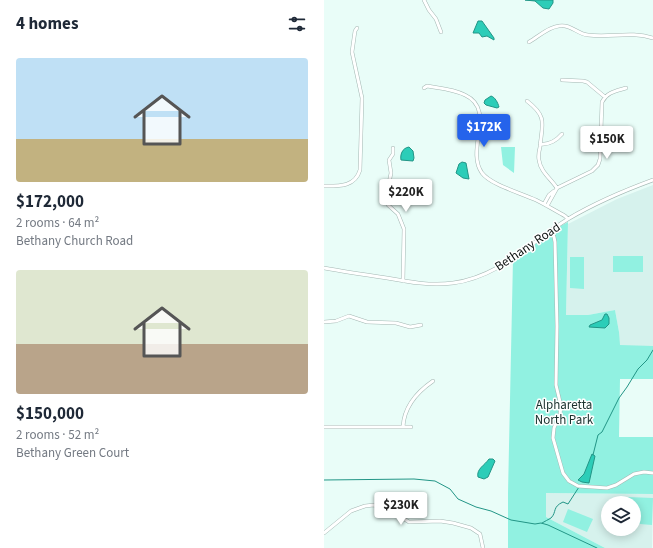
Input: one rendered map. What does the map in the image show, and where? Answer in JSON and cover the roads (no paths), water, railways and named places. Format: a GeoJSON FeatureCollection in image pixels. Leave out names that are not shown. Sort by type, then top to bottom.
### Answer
{"type":"FeatureCollection","features":[{"type":"Feature","properties":{"kind":"street"},"geometry":{"type":"LineString","coordinates":[[424,0],[436,19],[441,32]]}},
{"type":"Feature","properties":{"kind":"street"},"geometry":{"type":"LineString","coordinates":[[529,42],[551,28],[562,26],[570,27],[581,33],[589,35],[635,35],[653,38]]}},
{"type":"Feature","properties":{"kind":"street"},"geometry":{"type":"LineString","coordinates":[[324,186],[350,183],[357,177],[360,170],[363,103],[362,92],[352,52],[355,31],[357,28]]}},
{"type":"Feature","properties":{"kind":"street"},"geometry":{"type":"LineString","coordinates":[[562,80],[587,82],[605,97]]}},
{"type":"Feature","properties":{"kind":"street"},"geometry":{"type":"LineString","coordinates":[[424,88],[426,86],[462,93],[473,100],[478,107],[480,116],[476,155],[482,172],[494,182],[545,205],[568,219]]}},
{"type":"Feature","properties":{"kind":"street"},"geometry":{"type":"LineString","coordinates":[[545,205],[556,189],[592,171],[598,165],[600,159],[602,107],[605,97],[610,93],[626,88]]}},
{"type":"Feature","properties":{"kind":"street"},"geometry":{"type":"LineString","coordinates":[[527,101],[536,107],[541,115],[543,126],[539,162],[556,189]]}},
{"type":"Feature","properties":{"kind":"street"},"geometry":{"type":"LineString","coordinates":[[540,144],[545,145],[553,142],[562,134]]}},
{"type":"Feature","properties":{"kind":"street"},"geometry":{"type":"LineString","coordinates":[[393,148],[393,154],[389,160],[391,173],[388,188],[388,205],[398,214],[403,226],[403,281]]}},
{"type":"Feature","properties":{"kind":"street","name":"Bethany Road"},"geometry":{"type":"LineString","coordinates":[[324,268],[424,284],[460,282],[492,270],[516,256],[568,219],[600,201],[653,180]]}},
{"type":"Feature","properties":{"kind":"street"},"geometry":{"type":"LineString","coordinates":[[551,231],[555,242],[557,326],[556,385],[561,406],[560,414],[554,428],[553,438],[563,473],[569,481],[578,486],[604,488],[616,485],[637,473],[653,473]]}},
{"type":"Feature","properties":{"kind":"street"},"geometry":{"type":"LineString","coordinates":[[324,322],[352,317],[367,322],[396,323],[410,327],[421,325]]}},
{"type":"Feature","properties":{"kind":"street"},"geometry":{"type":"LineString","coordinates":[[404,427],[405,416],[409,406],[418,393],[433,381]]}},
{"type":"Feature","properties":{"kind":"street"},"geometry":{"type":"LineString","coordinates":[[324,427],[411,427]]}},
{"type":"Feature","properties":{"kind":"street"},"geometry":{"type":"LineString","coordinates":[[324,533],[351,511],[365,506],[374,505],[390,510],[410,522],[416,523],[440,520],[453,522],[471,528],[480,534],[483,548]]}},
{"type":"Feature","properties":{"kind":"waterway"},"geometry":{"type":"LineString","coordinates":[[593,455],[598,435],[602,432],[619,398],[638,369],[647,360],[653,350]]}},
{"type":"Feature","properties":{"kind":"waterway"},"geometry":{"type":"LineString","coordinates":[[324,480],[414,479],[435,481],[450,489],[458,499],[476,507],[491,511],[511,520],[548,525],[597,548]]}},
{"type":"Feature","properties":{"kind":"waterway"},"geometry":{"type":"LineString","coordinates":[[542,523],[551,518],[557,506],[563,502],[568,504],[579,487]]}},
{"type":"Feature","properties":{"kind":"park label","name":"Alpharetta North Park"},"geometry":{"type":"Point","coordinates":[564,412]}}]}
